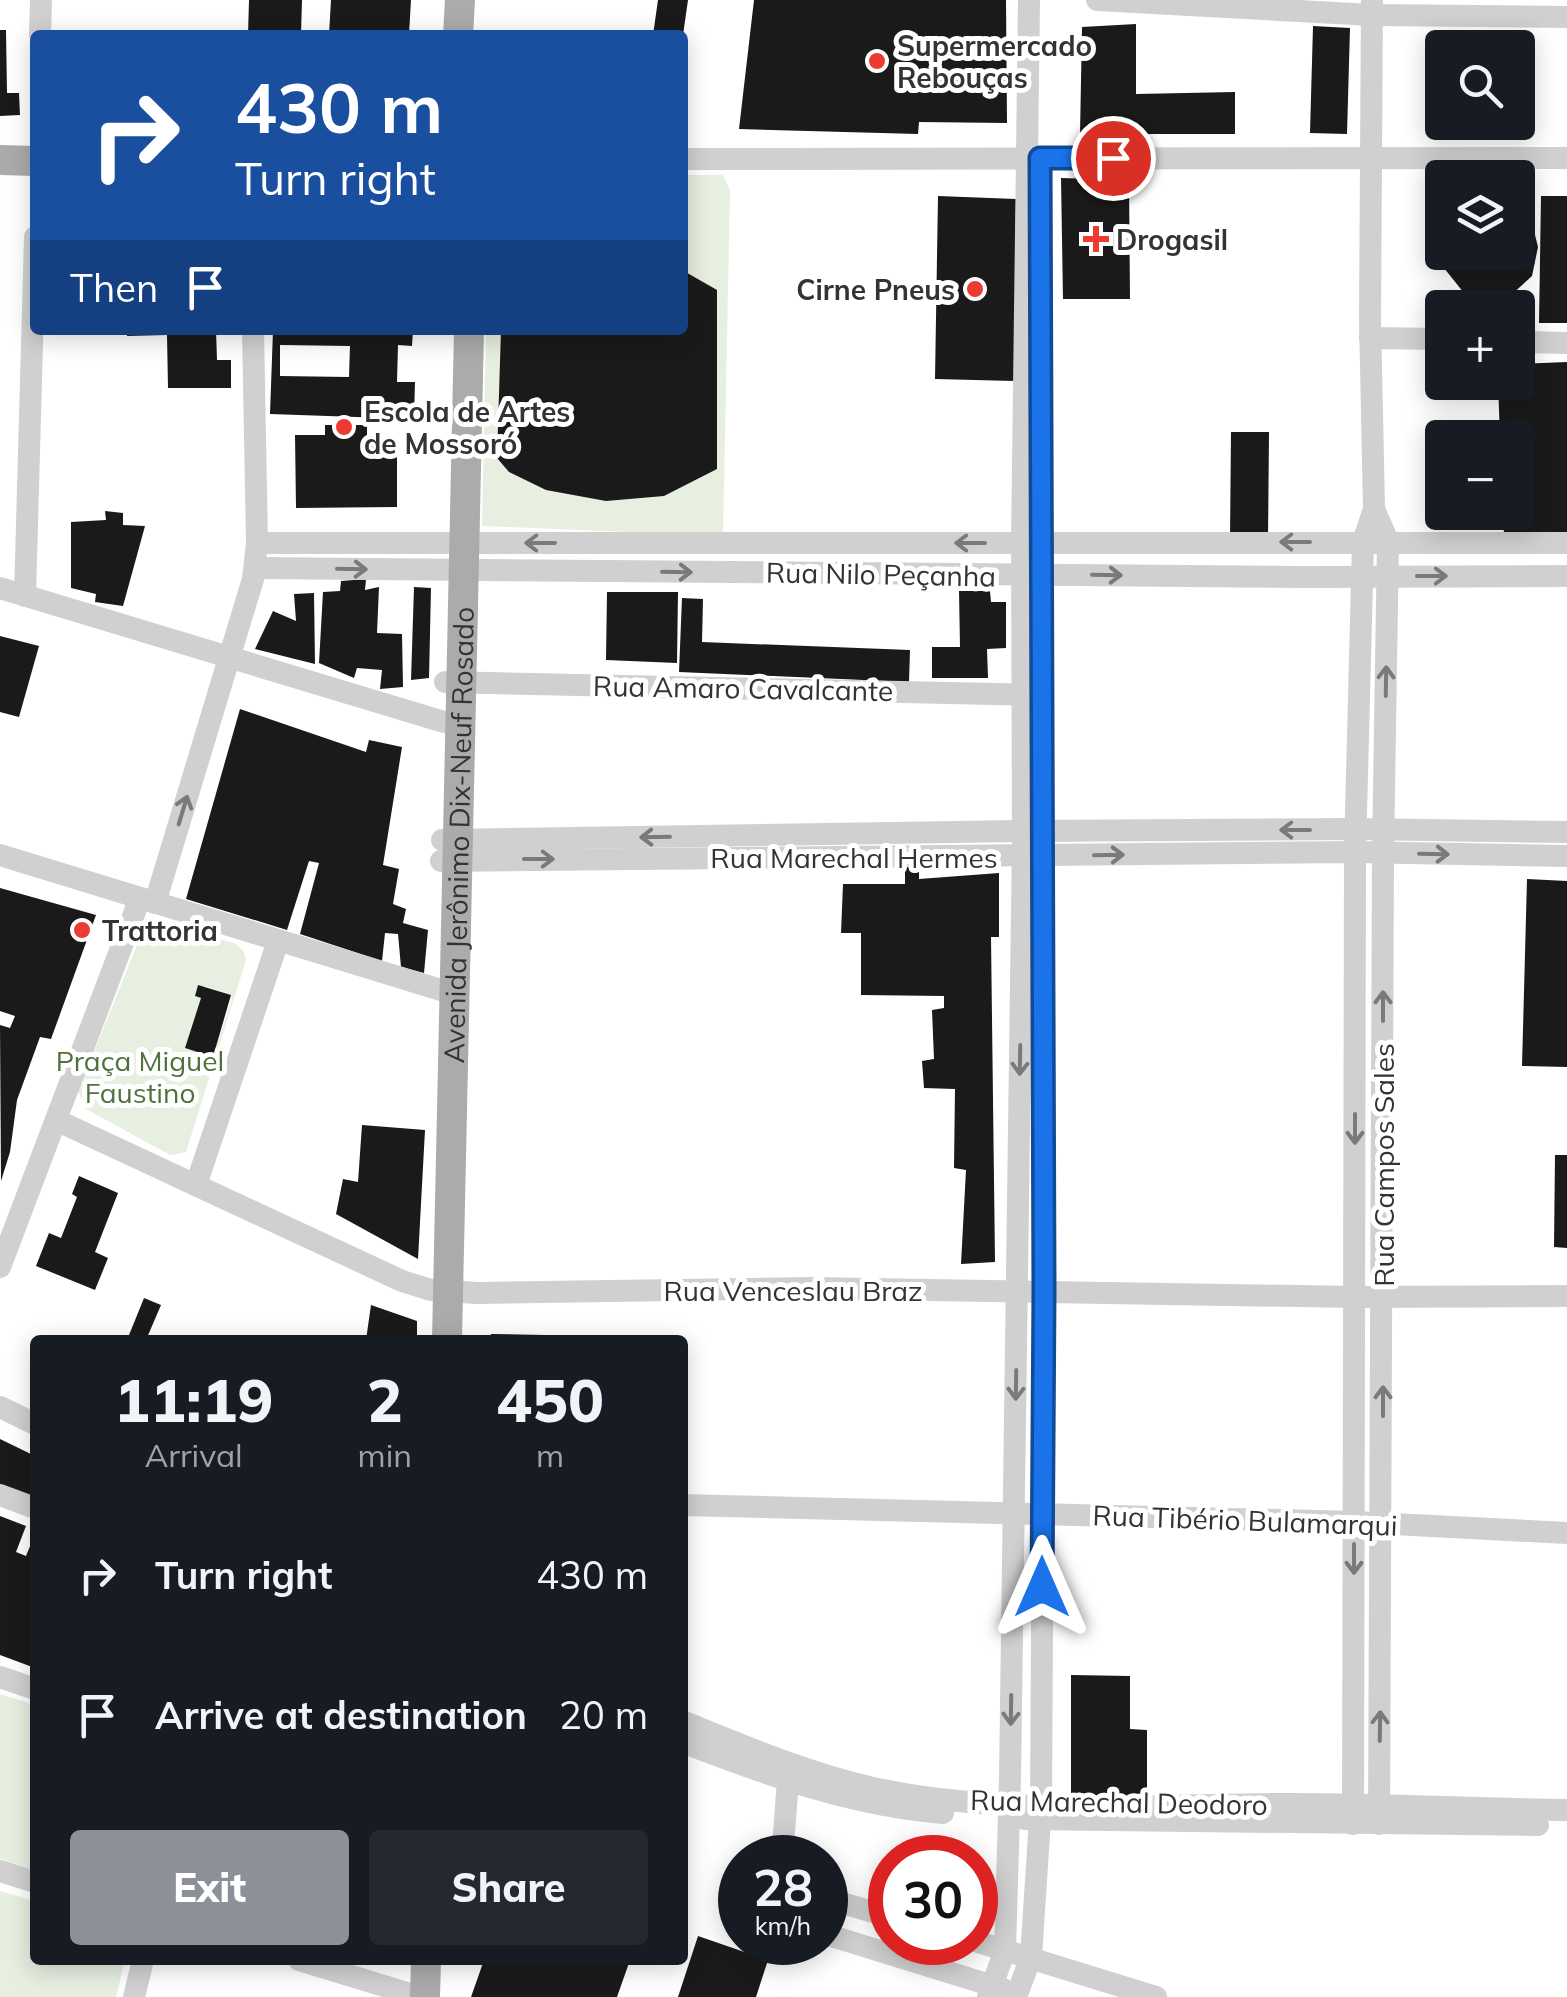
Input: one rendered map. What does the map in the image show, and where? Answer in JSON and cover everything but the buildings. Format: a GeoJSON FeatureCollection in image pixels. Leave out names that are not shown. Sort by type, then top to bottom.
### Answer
{"type":"FeatureCollection","features":[{"type":"Feature","properties":{"kind":"main road"},"geometry":{"type":"LineString","coordinates":[[458,30],[460,0]]}},
{"type":"Feature","properties":{"kind":"main road"},"geometry":{"type":"LineString","coordinates":[[478,30],[479,0]]}},
{"type":"Feature","properties":{"kind":"main road"},"geometry":{"type":"LineString","coordinates":[[0,160],[30,161]]}},
{"type":"Feature","properties":{"kind":"main road","name":"Avenida Jerônimo Dix-Neuf Rosado"},"geometry":{"type":"LineString","coordinates":[[446,1335],[440,1291],[455,556],[451,335]]}},
{"type":"Feature","properties":{"kind":"main road","name":"Avenida Jerônimo Dix-Neuf Rosado"},"geometry":{"type":"LineString","coordinates":[[455,556],[468,335]]}},
{"type":"Feature","properties":{"kind":"main road","name":"Avenida Jerônimo Dix-Neuf Rosado"},"geometry":{"type":"LineString","coordinates":[[431,1335],[440,1291]]}},
{"type":"Feature","properties":{"kind":"main road"},"geometry":{"type":"LineString","coordinates":[[412,1965],[416,1996]]}},
{"type":"Feature","properties":{"kind":"main road"},"geometry":{"type":"LineString","coordinates":[[416,1996],[425,1965]]}},
{"type":"Feature","properties":{"kind":"street"},"geometry":{"type":"LineString","coordinates":[[40,30],[41,0]]}},
{"type":"Feature","properties":{"kind":"street"},"geometry":{"type":"LineString","coordinates":[[1029,0],[1034,158]]}},
{"type":"Feature","properties":{"kind":"street"},"geometry":{"type":"LineString","coordinates":[[848,1942],[990,1991],[1021,1996],[1031,1958],[1040,1812],[1044,1290],[1033,856],[1031,575],[1039,0]]}},
{"type":"Feature","properties":{"kind":"street"},"geometry":{"type":"LineString","coordinates":[[1097,0],[1567,17]]}},
{"type":"Feature","properties":{"kind":"street","name":"Rua Campos Sales"},"geometry":{"type":"LineString","coordinates":[[1353,1813],[1356,841],[1363,542],[1374,509],[1370,338],[1372,7]]}},
{"type":"Feature","properties":{"kind":"street"},"geometry":{"type":"LineString","coordinates":[[688,158],[1567,158]]}},
{"type":"Feature","properties":{"kind":"street"},"geometry":{"type":"LineString","coordinates":[[25,596],[32,335]]}},
{"type":"Feature","properties":{"kind":"street"},"geometry":{"type":"LineString","coordinates":[[0,1266],[147,901],[230,658],[255,568],[253,335]]}},
{"type":"Feature","properties":{"kind":"street"},"geometry":{"type":"LineString","coordinates":[[1370,338],[1425,340]]}},
{"type":"Feature","properties":{"kind":"street"},"geometry":{"type":"LineString","coordinates":[[1535,342],[1567,343]]}},
{"type":"Feature","properties":{"kind":"street","name":"Rua Campos Sales"},"geometry":{"type":"LineString","coordinates":[[1374,509],[1388,541],[1379,1814]]}},
{"type":"Feature","properties":{"kind":"street","name":"Rua Nilo Peçanha"},"geometry":{"type":"LineString","coordinates":[[255,568],[455,556],[1031,543],[1567,542]]}},
{"type":"Feature","properties":{"kind":"street","name":"Rua Nilo Peçanha"},"geometry":{"type":"LineString","coordinates":[[257,543],[455,556],[1031,575],[1567,576]]}},
{"type":"Feature","properties":{"kind":"street"},"geometry":{"type":"LineString","coordinates":[[0,588],[452,723]]}},
{"type":"Feature","properties":{"kind":"street","name":"Rua Amaro Cavalcante"},"geometry":{"type":"LineString","coordinates":[[453,681],[1032,695]]}},
{"type":"Feature","properties":{"kind":"street","name":"Rua Marechal Hermes"},"geometry":{"type":"LineString","coordinates":[[449,850],[1033,831],[1356,841],[1567,832]]}},
{"type":"Feature","properties":{"kind":"street","name":"Rua Marechal Hermes"},"geometry":{"type":"LineString","coordinates":[[449,850],[1033,856],[1356,841]]}},
{"type":"Feature","properties":{"kind":"street","name":"Rua Marechal Hermes"},"geometry":{"type":"LineString","coordinates":[[1383,841],[1567,856]]}},
{"type":"Feature","properties":{"kind":"street"},"geometry":{"type":"LineString","coordinates":[[0,855],[446,992]]}},
{"type":"Feature","properties":{"kind":"street"},"geometry":{"type":"LineString","coordinates":[[990,1991],[1005,1950],[1017,1290],[1033,856]]}},
{"type":"Feature","properties":{"kind":"street"},"geometry":{"type":"LineString","coordinates":[[196,1185],[278,941]]}},
{"type":"Feature","properties":{"kind":"street","name":"Rua Venceslau Braz"},"geometry":{"type":"LineString","coordinates":[[56,1120],[402,1281],[440,1291],[812,1288],[1356,1298],[1567,1296]]}},
{"type":"Feature","properties":{"kind":"street"},"geometry":{"type":"LineString","coordinates":[[0,1407],[30,1422]]}},
{"type":"Feature","properties":{"kind":"street"},"geometry":{"type":"LineString","coordinates":[[0,1495],[30,1506]]}},
{"type":"Feature","properties":{"kind":"street","name":"Rua Tibério Bulamarqui"},"geometry":{"type":"LineString","coordinates":[[688,1505],[1354,1522],[1567,1533]]}},
{"type":"Feature","properties":{"kind":"street"},"geometry":{"type":"LineString","coordinates":[[0,1677],[30,1686]]}},
{"type":"Feature","properties":{"kind":"street","name":"Rua Marechal Deodoro"},"geometry":{"type":"LineString","coordinates":[[688,1724],[788,1772]]}},
{"type":"Feature","properties":{"kind":"street","name":"Rua Marechal Deodoro"},"geometry":{"type":"LineString","coordinates":[[688,1744],[788,1772],[1009,1811],[1353,1813],[1567,1825]]}},
{"type":"Feature","properties":{"kind":"street"},"geometry":{"type":"LineString","coordinates":[[784,1835],[788,1772]]}},
{"type":"Feature","properties":{"kind":"street","name":"Rua Marechal Deodoro"},"geometry":{"type":"LineString","coordinates":[[1379,1814],[1567,1810]]}},
{"type":"Feature","properties":{"kind":"street"},"geometry":{"type":"LineString","coordinates":[[0,1871],[30,1880]]}},
{"type":"Feature","properties":{"kind":"street"},"geometry":{"type":"LineString","coordinates":[[998,1948],[1156,1997]]}},
{"type":"Feature","properties":{"kind":"street"},"geometry":{"type":"LineString","coordinates":[[134,1997],[142,1965]]}},
{"type":"Feature","properties":{"kind":"street"},"geometry":{"type":"LineString","coordinates":[[315,1965],[416,1996]]}},
{"type":"Feature","properties":{"kind":"green space"},"geometry":{"type":"Polygon","coordinates":[[[688,175],[723,175],[730,191],[723,536],[482,526],[486,335],[688,335],[688,175]]]}},
{"type":"Feature","properties":{"kind":"green space","name":"Praça Miguel Faustino"},"geometry":{"type":"Polygon","coordinates":[[[159,924],[234,943],[243,950],[246,960],[186,1152],[170,1155],[86,1109],[78,1091],[142,933],[159,924]],[[205,986],[185,1047],[213,1057],[231,995],[205,986]]]}},
{"type":"Feature","properties":{"kind":"green space"},"geometry":{"type":"Polygon","coordinates":[[[0,1694],[30,1703],[30,1868],[0,1859],[0,1694]]]}},
{"type":"Feature","properties":{"kind":"green space"},"geometry":{"type":"Polygon","coordinates":[[[0,1891],[30,1900],[30,1965],[124,1965],[116,1997],[0,1997],[0,1891]]]}},
{"type":"Feature","properties":{"kind":"place","name":"Supermercado Rebouças"},"geometry":{"type":"Point","coordinates":[877,61]}},
{"type":"Feature","properties":{"kind":"place","name":"Drogasil"},"geometry":{"type":"Point","coordinates":[1096,239]}},
{"type":"Feature","properties":{"kind":"place","name":"Cirne Pneus"},"geometry":{"type":"Point","coordinates":[975,289]}},
{"type":"Feature","properties":{"kind":"place","name":"Escola de Artes de Mossoró"},"geometry":{"type":"Point","coordinates":[344,427]}},
{"type":"Feature","properties":{"kind":"place","name":"Trattoria"},"geometry":{"type":"Point","coordinates":[82,930]}},
{"type":"Feature","properties":{"kind":"route"},"geometry":{"type":"LineString","coordinates":[[1042,1587],[1040,158],[1113,158]]}}]}
